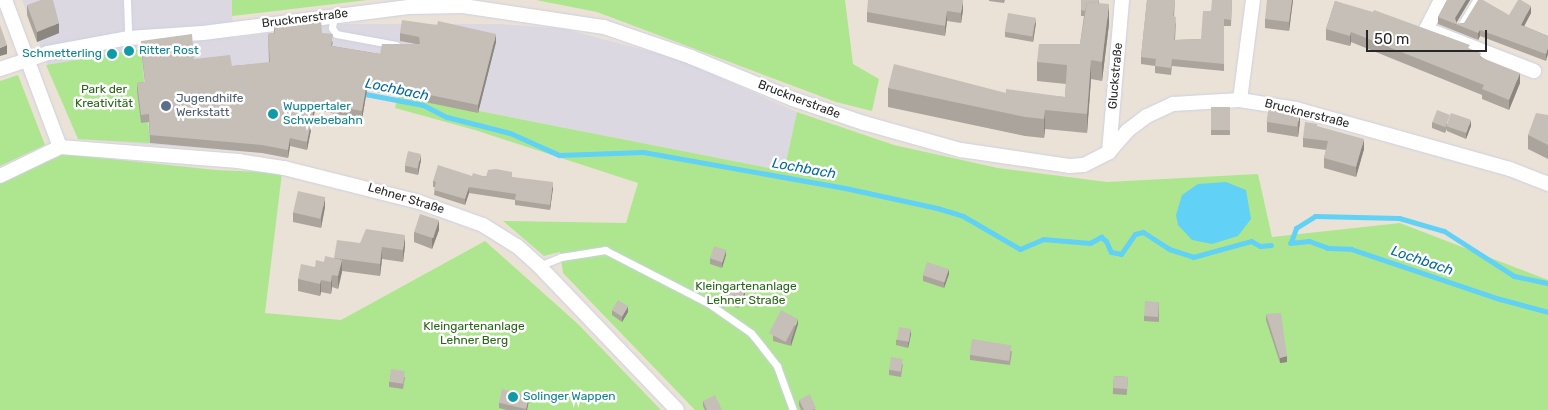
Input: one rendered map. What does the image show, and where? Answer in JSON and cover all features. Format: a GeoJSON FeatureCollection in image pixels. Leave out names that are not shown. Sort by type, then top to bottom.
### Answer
{"type":"FeatureCollection","features":[{"type":"Feature","properties":{"kind":"street"},"geometry":{"type":"LineString","coordinates":[[0,176],[60,147],[5,0]]}},
{"type":"Feature","properties":{"kind":"street","name":"Gluckstraße"},"geometry":{"type":"LineString","coordinates":[[1110,152],[1122,0]]}},
{"type":"Feature","properties":{"kind":"street"},"geometry":{"type":"LineString","coordinates":[[1240,100],[1253,0]]}},
{"type":"Feature","properties":{"kind":"street"},"geometry":{"type":"LineString","coordinates":[[1441,0],[1426,29],[1534,71]]}},
{"type":"Feature","properties":{"kind":"street","name":"Brucknerstraße"},"geometry":{"type":"LineString","coordinates":[[0,70],[27,59],[128,38],[203,33],[334,14],[463,6],[572,20],[691,57],[793,99],[936,144],[1069,166],[1084,165],[1110,152],[1147,116],[1173,104],[1240,100],[1296,109],[1510,168],[1548,184]]}},
{"type":"Feature","properties":{"kind":"street","name":"Lehner Straße"},"geometry":{"type":"LineString","coordinates":[[60,147],[238,161],[347,182],[419,202],[483,225],[517,246],[539,266],[677,410]]}},
{"type":"Feature","properties":{"kind":"lane"},"geometry":{"type":"LineString","coordinates":[[127,0],[128,38]]}},
{"type":"Feature","properties":{"kind":"lane"},"geometry":{"type":"LineString","coordinates":[[1460,27],[1476,0]]}},
{"type":"Feature","properties":{"kind":"lane"},"geometry":{"type":"LineString","coordinates":[[334,14],[332,28],[336,34],[407,47]]}},
{"type":"Feature","properties":{"kind":"lane"},"geometry":{"type":"LineString","coordinates":[[539,266],[561,257],[605,250],[708,303],[751,333],[768,354],[786,386],[793,410]]}},
{"type":"Feature","properties":{"kind":"shaded area"},"geometry":{"type":"Polygon","coordinates":[[[22,0],[232,0],[233,38],[336,24],[500,24],[565,29],[678,59],[797,112],[784,171],[398,95],[313,82],[300,84],[288,158],[262,153],[78,139],[22,0]]]}},
{"type":"Feature","properties":{"kind":"green space"},"geometry":{"type":"Polygon","coordinates":[[[232,0],[368,0],[232,16],[232,0]]]}},
{"type":"Feature","properties":{"kind":"green space"},"geometry":{"type":"Polygon","coordinates":[[[536,0],[845,0],[853,64],[879,79],[872,111],[836,102],[597,12],[536,0]]]}},
{"type":"Feature","properties":{"kind":"green space","name":"Park der Kreativität"},"geometry":{"type":"Polygon","coordinates":[[[141,49],[150,143],[78,139],[46,65],[141,49]]]}},
{"type":"Feature","properties":{"kind":"green space"},"geometry":{"type":"Polygon","coordinates":[[[18,75],[45,145],[0,166],[0,81],[18,75]]]}},
{"type":"Feature","properties":{"kind":"green space","name":"Kleingartenanlage Lehner Straße"},"geometry":{"type":"Polygon","coordinates":[[[398,95],[784,171],[797,112],[894,145],[998,168],[1107,182],[1258,174],[1272,237],[1400,223],[1548,280],[1548,410],[695,410],[563,273],[560,252],[544,256],[503,221],[626,223],[638,183],[475,130],[395,108],[398,95]]]}},
{"type":"Feature","properties":{"kind":"green space","name":"Kleingartenanlage Lehner Berg"},"geometry":{"type":"Polygon","coordinates":[[[64,154],[216,170],[282,173],[265,313],[341,320],[485,241],[578,324],[661,410],[0,410],[0,183],[64,154]]]}},
{"type":"Feature","properties":{"kind":"water"},"geometry":{"type":"Polygon","coordinates":[[[1226,182],[1246,190],[1251,219],[1238,236],[1212,244],[1192,240],[1178,225],[1176,215],[1182,195],[1198,184],[1226,182]]]}},
{"type":"Feature","properties":{"kind":"building"},"geometry":{"type":"Polygon","coordinates":[[[41,0],[53,0],[59,23],[37,32],[27,5],[41,0]]]}},
{"type":"Feature","properties":{"kind":"building"},"geometry":{"type":"Polygon","coordinates":[[[868,0],[963,0],[961,13],[947,11],[945,26],[867,12],[868,0]]]}},
{"type":"Feature","properties":{"kind":"building"},"geometry":{"type":"Polygon","coordinates":[[[1081,0],[1099,0],[1098,3],[1087,2],[1085,11],[1081,10],[1081,0]]]}},
{"type":"Feature","properties":{"kind":"building"},"geometry":{"type":"Polygon","coordinates":[[[1147,0],[1175,0],[1173,16],[1176,17],[1174,40],[1201,39],[1203,11],[1211,11],[1212,0],[1232,0],[1231,20],[1224,19],[1224,64],[1172,59],[1171,68],[1155,66],[1156,59],[1141,57],[1147,0]]]}},
{"type":"Feature","properties":{"kind":"building"},"geometry":{"type":"Polygon","coordinates":[[[1267,0],[1292,0],[1289,22],[1265,19],[1267,0]]]}},
{"type":"Feature","properties":{"kind":"building"},"geometry":{"type":"Polygon","coordinates":[[[1447,0],[1466,0],[1455,18],[1457,24],[1464,23],[1478,0],[1483,0],[1509,15],[1518,0],[1521,0],[1531,6],[1521,25],[1548,36],[1546,54],[1480,30],[1478,33],[1438,17],[1447,0]]]}},
{"type":"Feature","properties":{"kind":"building"},"geometry":{"type":"Polygon","coordinates":[[[1335,1],[1373,12],[1374,10],[1470,45],[1468,48],[1481,53],[1480,57],[1520,73],[1509,100],[1482,89],[1484,85],[1351,32],[1350,36],[1326,29],[1335,1]]]}},
{"type":"Feature","properties":{"kind":"building"},"geometry":{"type":"Polygon","coordinates":[[[1087,2],[1109,4],[1102,62],[1091,60],[1087,114],[1045,110],[1044,119],[1025,117],[888,88],[894,64],[1006,93],[1006,89],[1065,97],[1067,65],[1037,62],[1039,44],[1080,44],[1087,2]]]}},
{"type":"Feature","properties":{"kind":"building"},"geometry":{"type":"Polygon","coordinates":[[[1008,13],[1036,18],[1032,37],[1005,32],[1008,13]]]}},
{"type":"Feature","properties":{"kind":"building"},"geometry":{"type":"Polygon","coordinates":[[[321,19],[322,33],[333,34],[331,46],[380,54],[382,44],[420,44],[419,37],[400,33],[402,20],[437,25],[438,21],[496,34],[478,105],[367,82],[362,111],[315,102],[307,142],[290,138],[288,150],[262,145],[150,135],[149,114],[141,115],[137,83],[145,82],[141,41],[192,34],[194,59],[230,55],[232,66],[270,62],[268,34],[275,33],[274,25],[321,19]]]}},
{"type":"Feature","properties":{"kind":"building"},"geometry":{"type":"Polygon","coordinates":[[[0,25],[7,45],[0,48],[0,25]]]}},
{"type":"Feature","properties":{"kind":"building"},"geometry":{"type":"Polygon","coordinates":[[[1269,106],[1300,111],[1297,127],[1266,122],[1269,106]]]}},
{"type":"Feature","properties":{"kind":"building"},"geometry":{"type":"Polygon","coordinates":[[[1211,107],[1230,107],[1230,130],[1211,130],[1211,107]]]}},
{"type":"Feature","properties":{"kind":"building"},"geometry":{"type":"Polygon","coordinates":[[[1437,110],[1450,115],[1445,127],[1432,122],[1437,110]]]}},
{"type":"Feature","properties":{"kind":"building"},"geometry":{"type":"Polygon","coordinates":[[[1451,113],[1471,120],[1466,133],[1446,126],[1451,113]]]}},
{"type":"Feature","properties":{"kind":"building"},"geometry":{"type":"Polygon","coordinates":[[[1536,113],[1548,115],[1548,145],[1528,135],[1536,113]]]}},
{"type":"Feature","properties":{"kind":"building"},"geometry":{"type":"Polygon","coordinates":[[[1305,122],[1364,139],[1356,167],[1324,158],[1328,141],[1303,138],[1305,122]]]}},
{"type":"Feature","properties":{"kind":"building"},"geometry":{"type":"Polygon","coordinates":[[[408,151],[421,154],[417,169],[405,166],[408,151]]]}},
{"type":"Feature","properties":{"kind":"building"},"geometry":{"type":"Polygon","coordinates":[[[438,165],[472,176],[473,173],[486,177],[488,170],[496,169],[512,172],[512,177],[553,182],[550,205],[515,200],[516,194],[469,187],[465,199],[434,190],[436,182],[433,181],[438,165]]]}},
{"type":"Feature","properties":{"kind":"building"},"geometry":{"type":"Polygon","coordinates":[[[298,191],[325,197],[320,219],[293,212],[298,191]]]}},
{"type":"Feature","properties":{"kind":"building"},"geometry":{"type":"Polygon","coordinates":[[[420,214],[439,220],[433,238],[414,232],[420,214]]]}},
{"type":"Feature","properties":{"kind":"building"},"geometry":{"type":"Polygon","coordinates":[[[366,229],[405,235],[403,250],[382,247],[380,264],[334,258],[337,240],[360,243],[366,229]]]}},
{"type":"Feature","properties":{"kind":"building"},"geometry":{"type":"Polygon","coordinates":[[[714,246],[726,250],[722,262],[710,258],[714,246]]]}},
{"type":"Feature","properties":{"kind":"building"},"geometry":{"type":"Polygon","coordinates":[[[325,256],[342,260],[338,276],[332,275],[331,282],[321,280],[320,284],[298,279],[301,264],[315,267],[316,260],[324,262],[325,256]]]}},
{"type":"Feature","properties":{"kind":"building"},"geometry":{"type":"Polygon","coordinates":[[[927,262],[949,269],[945,282],[923,275],[927,262]]]}},
{"type":"Feature","properties":{"kind":"building"},"geometry":{"type":"Polygon","coordinates":[[[734,285],[745,292],[739,302],[728,295],[734,285]]]}},
{"type":"Feature","properties":{"kind":"building"},"geometry":{"type":"Polygon","coordinates":[[[618,300],[628,306],[622,316],[612,310],[618,300]]]}},
{"type":"Feature","properties":{"kind":"building"},"geometry":{"type":"Polygon","coordinates":[[[1145,301],[1159,302],[1158,317],[1144,316],[1145,301]]]}},
{"type":"Feature","properties":{"kind":"building"},"geometry":{"type":"Polygon","coordinates":[[[781,310],[798,319],[786,342],[769,333],[781,310]]]}},
{"type":"Feature","properties":{"kind":"building"},"geometry":{"type":"Polygon","coordinates":[[[1281,313],[1287,356],[1280,358],[1266,314],[1281,313]]]}},
{"type":"Feature","properties":{"kind":"building"},"geometry":{"type":"Polygon","coordinates":[[[899,327],[911,329],[909,342],[897,340],[899,327]]]}},
{"type":"Feature","properties":{"kind":"building"},"geometry":{"type":"Polygon","coordinates":[[[972,339],[1012,345],[1009,361],[969,355],[972,339]]]}},
{"type":"Feature","properties":{"kind":"building"},"geometry":{"type":"Polygon","coordinates":[[[891,357],[903,359],[901,372],[889,370],[891,357]]]}},
{"type":"Feature","properties":{"kind":"building"},"geometry":{"type":"Polygon","coordinates":[[[391,369],[405,371],[403,384],[389,382],[391,369]]]}},
{"type":"Feature","properties":{"kind":"building"},"geometry":{"type":"Polygon","coordinates":[[[1114,376],[1128,377],[1127,389],[1113,388],[1114,376]]]}},
{"type":"Feature","properties":{"kind":"building"},"geometry":{"type":"Polygon","coordinates":[[[502,389],[529,395],[526,409],[499,403],[502,389]]]}},
{"type":"Feature","properties":{"kind":"building"},"geometry":{"type":"Polygon","coordinates":[[[810,394],[816,408],[804,410],[799,400],[810,394]]]}},
{"type":"Feature","properties":{"kind":"building"},"geometry":{"type":"Polygon","coordinates":[[[715,395],[722,410],[707,410],[703,401],[715,395]]]}},
{"type":"Feature","properties":{"kind":"waterway","name":"Lochbach"},"geometry":{"type":"LineString","coordinates":[[360,93],[423,105],[447,117],[510,133],[559,155],[643,152],[845,188],[937,208],[963,216],[1020,249],[1043,239],[1090,243],[1101,237],[1106,241],[1111,252],[1121,254],[1135,234],[1143,232],[1169,249],[1193,257],[1251,241],[1260,246],[1271,245]]}},
{"type":"Feature","properties":{"kind":"waterway"},"geometry":{"type":"LineString","coordinates":[[1291,242],[1296,228],[1315,216],[1399,218],[1444,231],[1514,276],[1548,283]]}},
{"type":"Feature","properties":{"kind":"waterway","name":"Lochbach"},"geometry":{"type":"LineString","coordinates":[[1290,243],[1309,241],[1328,248],[1351,249],[1500,299],[1548,312]]}},
{"type":"Feature","properties":{"kind":"place","name":"Ritter Rost"},"geometry":{"type":"Point","coordinates":[129,51]}},
{"type":"Feature","properties":{"kind":"place","name":"Schmetterling"},"geometry":{"type":"Point","coordinates":[112,54]}},
{"type":"Feature","properties":{"kind":"place","name":"Jugendhilfe Werkstatt"},"geometry":{"type":"Point","coordinates":[166,106]}},
{"type":"Feature","properties":{"kind":"place","name":"Wuppertaler Schwebebahn"},"geometry":{"type":"Point","coordinates":[273,114]}},
{"type":"Feature","properties":{"kind":"place","name":"Solinger Wappen"},"geometry":{"type":"Point","coordinates":[513,397]}}]}
